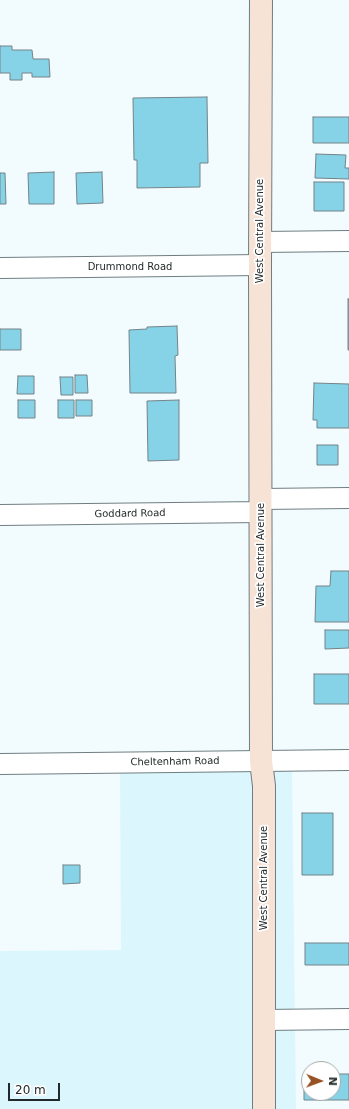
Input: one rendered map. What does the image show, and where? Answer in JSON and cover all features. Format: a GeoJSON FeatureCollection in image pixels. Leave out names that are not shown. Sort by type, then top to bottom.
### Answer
{"type":"FeatureCollection","features":[{"type":"Feature","properties":{"kind":"main road","name":"West Central Avenue"},"geometry":{"type":"LineString","coordinates":[[261,0],[261,761],[264,794],[264,1109]]}},
{"type":"Feature","properties":{"kind":"street"},"geometry":{"type":"LineString","coordinates":[[260,242],[349,241]]}},
{"type":"Feature","properties":{"kind":"street","name":"Drummond Road"},"geometry":{"type":"LineString","coordinates":[[0,268],[260,266]]}},
{"type":"Feature","properties":{"kind":"street","name":"Goddard Road"},"geometry":{"type":"LineString","coordinates":[[0,515],[261,505],[349,498]]}},
{"type":"Feature","properties":{"kind":"street","name":"Cheltenham Road"},"geometry":{"type":"LineString","coordinates":[[0,764],[349,760]]}},
{"type":"Feature","properties":{"kind":"street"},"geometry":{"type":"LineString","coordinates":[[264,1020],[349,1019]]}},
{"type":"Feature","properties":{"kind":"shaded area"},"geometry":{"type":"Polygon","coordinates":[[[292,769],[296,1109],[0,1109],[0,951],[121,950],[120,771],[292,769]]]}},
{"type":"Feature","properties":{"kind":"building"},"geometry":{"type":"Polygon","coordinates":[[[0,46],[12,46],[12,50],[32,50],[33,59],[49,59],[50,77],[32,77],[32,73],[22,73],[22,80],[10,80],[10,73],[0,73],[0,46]]]}},
{"type":"Feature","properties":{"kind":"building"},"geometry":{"type":"Polygon","coordinates":[[[207,97],[208,163],[200,163],[200,187],[137,188],[137,160],[134,160],[133,98],[207,97]]]}},
{"type":"Feature","properties":{"kind":"building"},"geometry":{"type":"Polygon","coordinates":[[[313,117],[349,117],[349,143],[313,143],[313,117]]]}},
{"type":"Feature","properties":{"kind":"building"},"geometry":{"type":"Polygon","coordinates":[[[316,154],[346,155],[345,168],[349,168],[349,179],[315,178],[316,154]]]}},
{"type":"Feature","properties":{"kind":"building"},"geometry":{"type":"Polygon","coordinates":[[[54,172],[54,204],[29,204],[28,173],[54,172]]]}},
{"type":"Feature","properties":{"kind":"building"},"geometry":{"type":"Polygon","coordinates":[[[102,172],[103,203],[77,204],[76,173],[102,172]]]}},
{"type":"Feature","properties":{"kind":"building"},"geometry":{"type":"Polygon","coordinates":[[[0,173],[5,173],[6,204],[0,204],[0,173]]]}},
{"type":"Feature","properties":{"kind":"building"},"geometry":{"type":"Polygon","coordinates":[[[314,182],[344,182],[344,211],[314,211],[314,182]]]}},
{"type":"Feature","properties":{"kind":"building"},"geometry":{"type":"Polygon","coordinates":[[[349,299],[349,350],[348,350],[349,299]]]}},
{"type":"Feature","properties":{"kind":"building"},"geometry":{"type":"Polygon","coordinates":[[[177,326],[178,355],[175,356],[176,393],[130,393],[129,330],[147,329],[147,327],[177,326]]]}},
{"type":"Feature","properties":{"kind":"building"},"geometry":{"type":"Polygon","coordinates":[[[0,329],[21,329],[21,350],[0,350],[0,329]]]}},
{"type":"Feature","properties":{"kind":"building"},"geometry":{"type":"Polygon","coordinates":[[[75,375],[87,375],[88,393],[75,393],[75,375]]]}},
{"type":"Feature","properties":{"kind":"building"},"geometry":{"type":"Polygon","coordinates":[[[18,376],[34,376],[34,394],[17,394],[18,376]]]}},
{"type":"Feature","properties":{"kind":"building"},"geometry":{"type":"Polygon","coordinates":[[[60,377],[73,377],[73,395],[61,395],[60,377]]]}},
{"type":"Feature","properties":{"kind":"building"},"geometry":{"type":"Polygon","coordinates":[[[314,383],[349,384],[349,428],[317,428],[317,420],[313,420],[314,383]]]}},
{"type":"Feature","properties":{"kind":"building"},"geometry":{"type":"Polygon","coordinates":[[[18,400],[35,400],[35,418],[18,418],[18,400]]]}},
{"type":"Feature","properties":{"kind":"building"},"geometry":{"type":"Polygon","coordinates":[[[58,400],[74,400],[74,418],[58,418],[58,400]]]}},
{"type":"Feature","properties":{"kind":"building"},"geometry":{"type":"Polygon","coordinates":[[[76,400],[92,400],[92,416],[76,416],[76,400]]]}},
{"type":"Feature","properties":{"kind":"building"},"geometry":{"type":"Polygon","coordinates":[[[179,400],[179,460],[148,461],[147,401],[179,400]]]}},
{"type":"Feature","properties":{"kind":"building"},"geometry":{"type":"Polygon","coordinates":[[[317,445],[338,445],[338,465],[317,465],[317,445]]]}},
{"type":"Feature","properties":{"kind":"building"},"geometry":{"type":"Polygon","coordinates":[[[331,571],[349,571],[349,622],[315,622],[316,586],[330,586],[331,571]]]}},
{"type":"Feature","properties":{"kind":"building"},"geometry":{"type":"Polygon","coordinates":[[[325,630],[349,630],[349,648],[325,649],[325,630]]]}},
{"type":"Feature","properties":{"kind":"building"},"geometry":{"type":"Polygon","coordinates":[[[314,674],[349,674],[349,704],[314,704],[314,674]]]}},
{"type":"Feature","properties":{"kind":"building"},"geometry":{"type":"Polygon","coordinates":[[[302,813],[333,813],[333,875],[302,875],[302,813]]]}},
{"type":"Feature","properties":{"kind":"building"},"geometry":{"type":"Polygon","coordinates":[[[63,865],[80,865],[80,883],[63,884],[63,865]]]}},
{"type":"Feature","properties":{"kind":"building"},"geometry":{"type":"Polygon","coordinates":[[[305,943],[349,943],[349,965],[305,965],[305,943]]]}},
{"type":"Feature","properties":{"kind":"building"},"geometry":{"type":"Polygon","coordinates":[[[341,1074],[349,1074],[349,1100],[341,1100],[341,1074]]]}}]}
